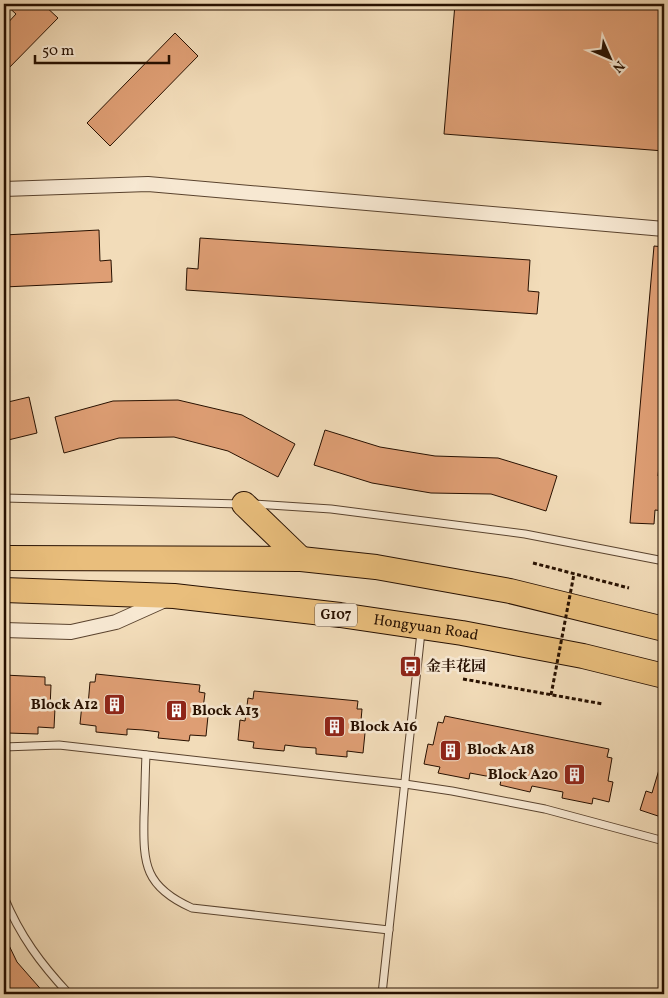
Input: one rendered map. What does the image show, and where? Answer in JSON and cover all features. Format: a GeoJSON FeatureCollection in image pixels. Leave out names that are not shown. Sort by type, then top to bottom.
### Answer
{"type":"FeatureCollection","features":[{"type":"Feature","properties":{"kind":"highway"},"geometry":{"type":"LineString","coordinates":[[244,504],[301,559]]}},
{"type":"Feature","properties":{"kind":"highway"},"geometry":{"type":"LineString","coordinates":[[4,558],[301,559],[376,567],[510,591],[664,629]]}},
{"type":"Feature","properties":{"kind":"highway","name":"Hongyuan Road"},"geometry":{"type":"LineString","coordinates":[[4,590],[174,596],[340,615],[462,633],[583,656],[664,676]]}},
{"type":"Feature","properties":{"kind":"street"},"geometry":{"type":"LineString","coordinates":[[4,189],[148,184],[664,229]]}},
{"type":"Feature","properties":{"kind":"street"},"geometry":{"type":"LineString","coordinates":[[4,630],[71,632],[116,622],[174,596]]}},
{"type":"Feature","properties":{"kind":"lane"},"geometry":{"type":"LineString","coordinates":[[4,498],[244,504],[331,509],[525,534],[664,561]]}},
{"type":"Feature","properties":{"kind":"lane"},"geometry":{"type":"LineString","coordinates":[[382,994],[422,627]]}},
{"type":"Feature","properties":{"kind":"lane"},"geometry":{"type":"LineString","coordinates":[[4,747],[59,745],[405,784],[545,808],[664,841]]}},
{"type":"Feature","properties":{"kind":"lane"},"geometry":{"type":"LineString","coordinates":[[146,754],[144,850],[148,870],[159,887],[174,900],[192,908],[389,930]]}},
{"type":"Feature","properties":{"kind":"lane"},"geometry":{"type":"LineString","coordinates":[[4,897],[22,934],[44,967],[69,994]]}},
{"type":"Feature","properties":{"kind":"path"},"geometry":{"type":"LineString","coordinates":[[533,563],[629,588]]}},
{"type":"Feature","properties":{"kind":"path"},"geometry":{"type":"LineString","coordinates":[[551,695],[574,574]]}},
{"type":"Feature","properties":{"kind":"path"},"geometry":{"type":"LineString","coordinates":[[463,679],[603,704]]}},
{"type":"Feature","properties":{"kind":"building"},"geometry":{"type":"Polygon","coordinates":[[[5,4],[43,4],[58,18],[4,73],[4,27],[16,14],[5,4]]]}},
{"type":"Feature","properties":{"kind":"building"},"geometry":{"type":"Polygon","coordinates":[[[455,4],[664,4],[664,151],[444,134],[455,4]]]}},
{"type":"Feature","properties":{"kind":"building"},"geometry":{"type":"Polygon","coordinates":[[[175,33],[198,56],[110,146],[87,123],[175,33]]]}},
{"type":"Feature","properties":{"kind":"building"},"geometry":{"type":"Polygon","coordinates":[[[99,230],[100,261],[111,260],[112,282],[4,287],[4,235],[99,230]]]}},
{"type":"Feature","properties":{"kind":"building"},"geometry":{"type":"Polygon","coordinates":[[[200,238],[530,260],[528,291],[539,292],[537,314],[186,290],[187,268],[198,269],[200,238]]]}},
{"type":"Feature","properties":{"kind":"building"},"geometry":{"type":"Polygon","coordinates":[[[654,246],[664,247],[664,447],[661,447],[658,476],[664,476],[664,511],[655,510],[654,524],[630,523],[654,246]]]}},
{"type":"Feature","properties":{"kind":"building"},"geometry":{"type":"Polygon","coordinates":[[[29,397],[37,433],[4,441],[4,403],[29,397]]]}},
{"type":"Feature","properties":{"kind":"building"},"geometry":{"type":"Polygon","coordinates":[[[178,400],[242,415],[295,444],[278,477],[228,451],[174,437],[119,438],[64,453],[55,417],[113,401],[178,400]]]}},
{"type":"Feature","properties":{"kind":"building"},"geometry":{"type":"Polygon","coordinates":[[[325,430],[380,447],[435,456],[498,458],[557,476],[546,511],[491,494],[431,493],[372,483],[314,465],[325,430]]]}},
{"type":"Feature","properties":{"kind":"building"},"geometry":{"type":"Polygon","coordinates":[[[96,674],[200,685],[199,692],[205,693],[202,716],[208,716],[206,736],[190,735],[189,741],[158,738],[159,732],[143,730],[127,729],[127,735],[96,732],[96,726],[80,724],[82,704],[88,705],[90,682],[95,682],[96,674]]]}},
{"type":"Feature","properties":{"kind":"building"},"geometry":{"type":"Polygon","coordinates":[[[4,675],[45,677],[45,685],[51,685],[50,708],[55,708],[54,728],[38,727],[38,734],[7,733],[7,727],[4,727],[4,675]]]}},
{"type":"Feature","properties":{"kind":"building"},"geometry":{"type":"Polygon","coordinates":[[[254,691],[358,701],[357,709],[362,709],[360,732],[365,733],[363,753],[347,751],[347,757],[316,754],[316,748],[285,745],[284,751],[253,748],[254,742],[238,740],[240,720],[245,721],[248,698],[253,699],[254,691]]]}},
{"type":"Feature","properties":{"kind":"building"},"geometry":{"type":"Polygon","coordinates":[[[445,716],[609,749],[607,757],[612,758],[608,781],[613,782],[609,802],[593,798],[592,804],[562,798],[563,792],[532,786],[530,792],[500,785],[501,780],[470,773],[469,779],[438,773],[440,767],[424,764],[428,744],[433,745],[438,722],[443,723],[445,716]]]}},
{"type":"Feature","properties":{"kind":"building"},"geometry":{"type":"Polygon","coordinates":[[[661,763],[664,764],[664,818],[640,810],[646,791],[652,793],[661,763]]]}},
{"type":"Feature","properties":{"kind":"building"},"geometry":{"type":"Polygon","coordinates":[[[4,935],[17,962],[45,994],[4,994],[4,935]]]}},
{"type":"Feature","properties":{"kind":"place","name":"金丰花园"},"geometry":{"type":"Point","coordinates":[410,667]}},
{"type":"Feature","properties":{"kind":"place","name":"Block A12"},"geometry":{"type":"Point","coordinates":[114,705]}},
{"type":"Feature","properties":{"kind":"place","name":"Block A13"},"geometry":{"type":"Point","coordinates":[176,711]}},
{"type":"Feature","properties":{"kind":"place","name":"Block A16"},"geometry":{"type":"Point","coordinates":[334,727]}},
{"type":"Feature","properties":{"kind":"place","name":"Block A18"},"geometry":{"type":"Point","coordinates":[451,750]}},
{"type":"Feature","properties":{"kind":"place","name":"Block A20"},"geometry":{"type":"Point","coordinates":[574,775]}}]}
